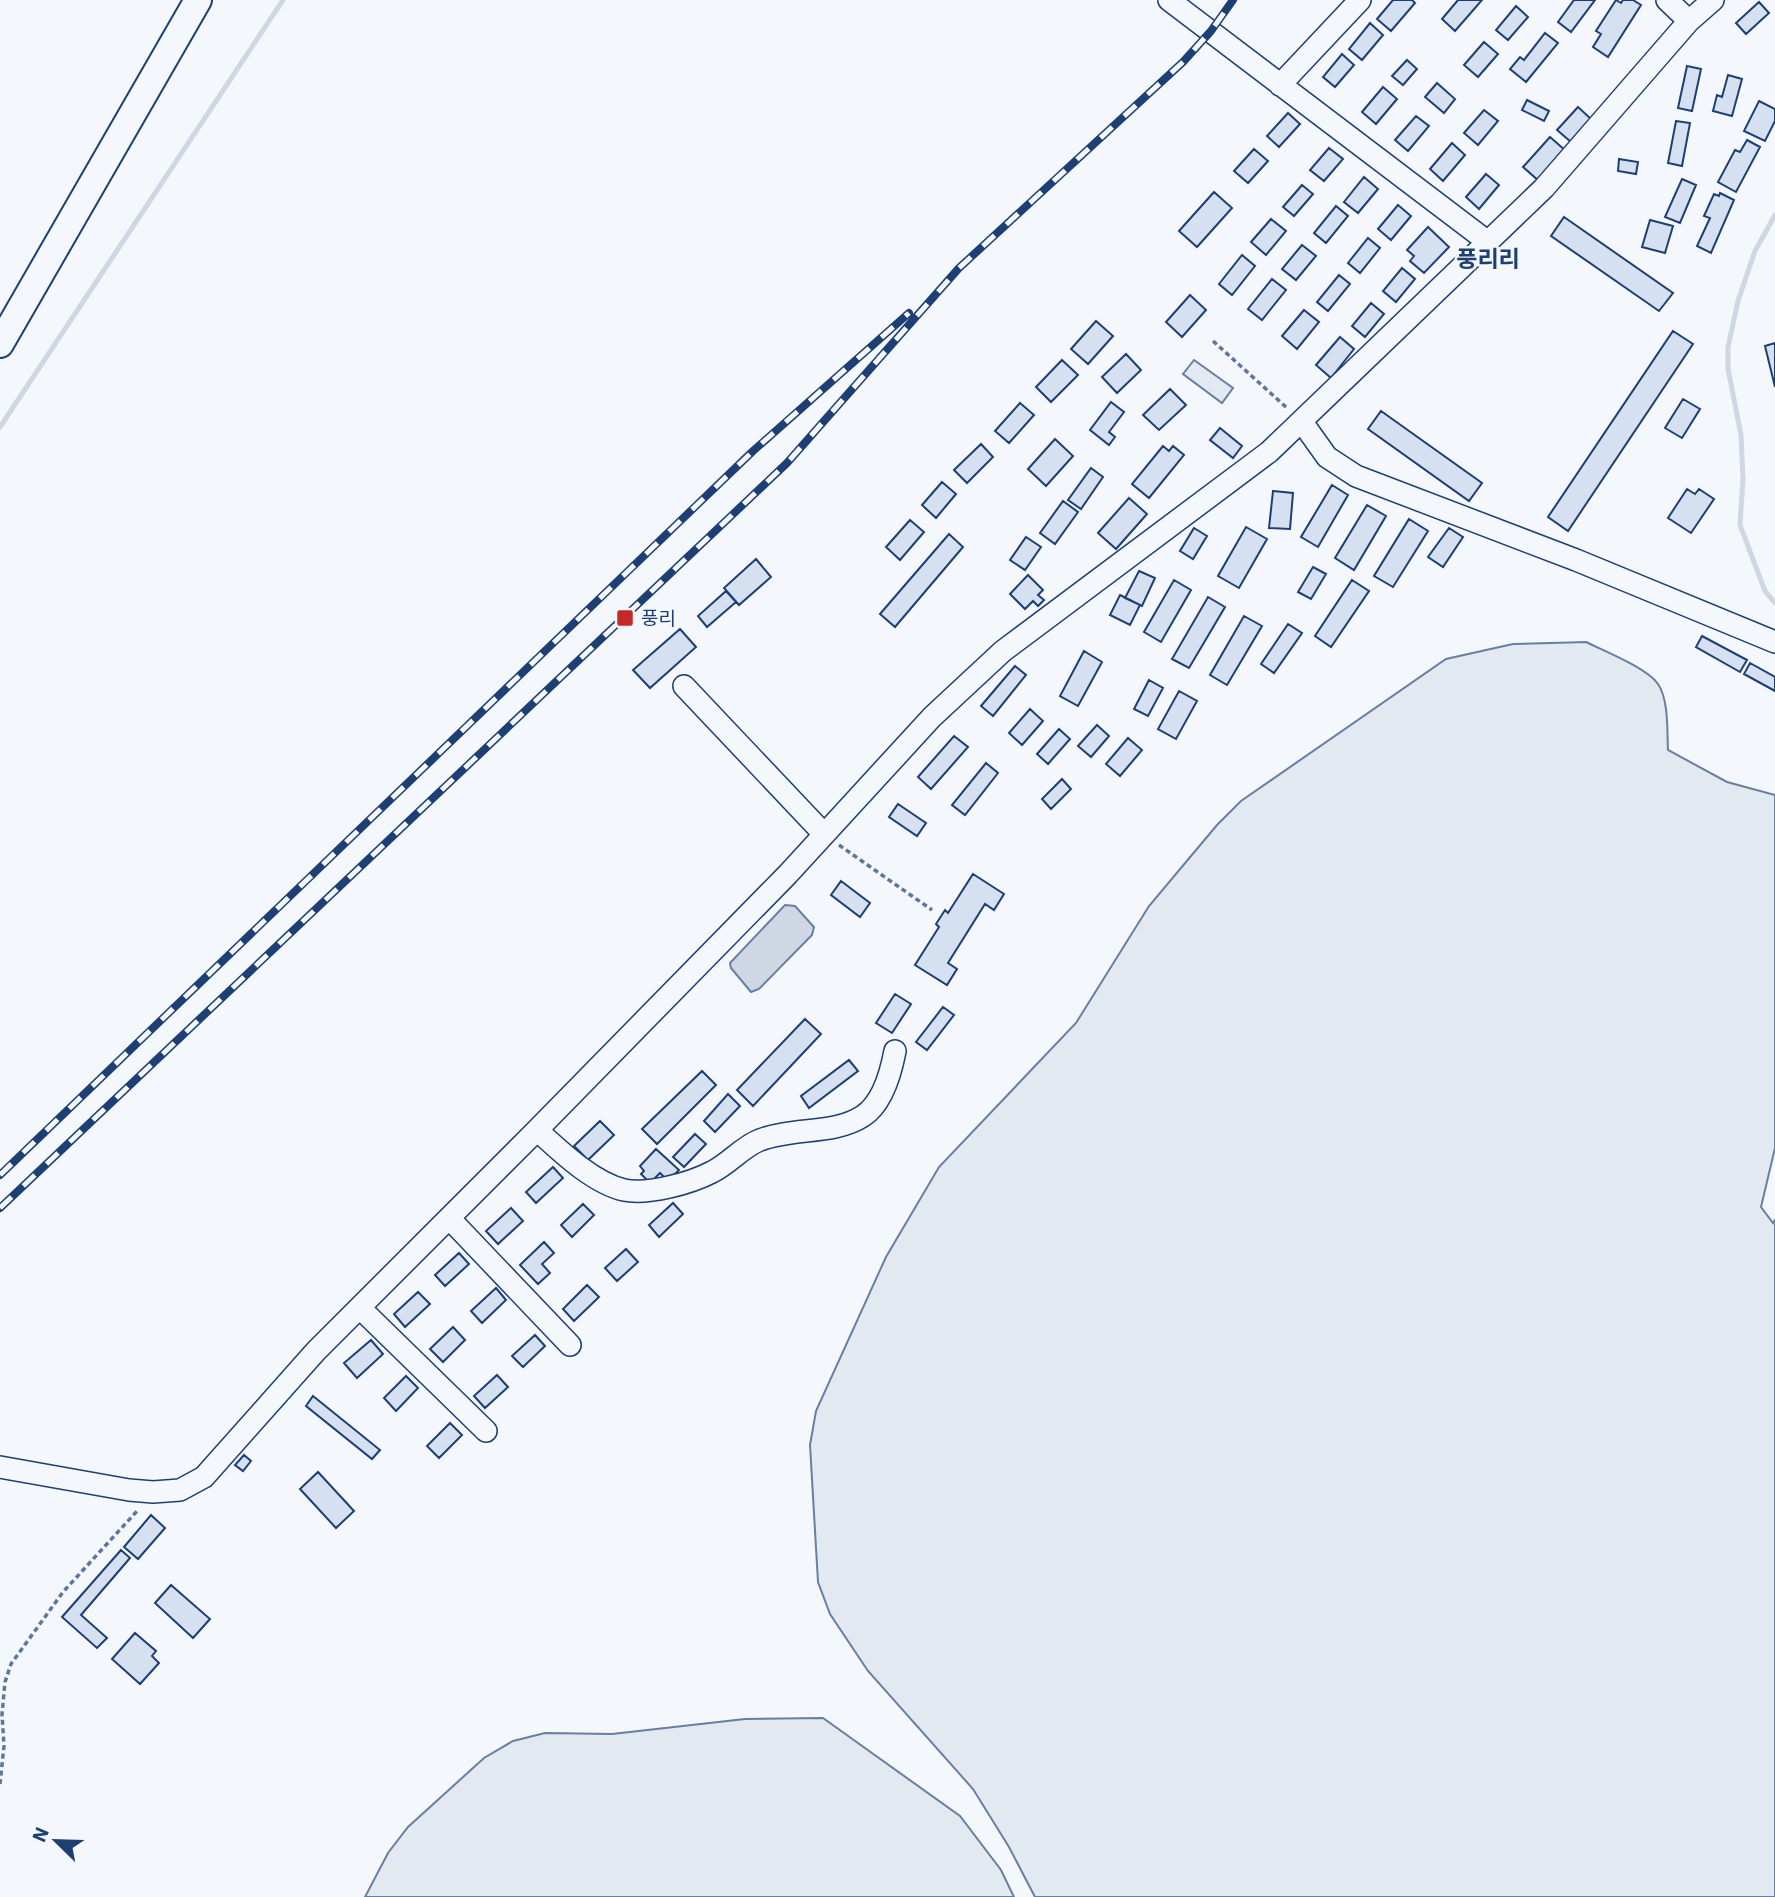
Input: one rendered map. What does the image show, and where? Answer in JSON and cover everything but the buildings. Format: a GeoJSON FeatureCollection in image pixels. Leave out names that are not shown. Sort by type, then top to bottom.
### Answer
{"type":"FeatureCollection","features":[{"type":"Feature","properties":{"kind":"main road"},"geometry":{"type":"LineString","coordinates":[[0,344],[198,0]]}},
{"type":"Feature","properties":{"kind":"street"},"geometry":{"type":"LineString","coordinates":[[1169,0],[1488,242]]}},
{"type":"Feature","properties":{"kind":"street"},"geometry":{"type":"LineString","coordinates":[[1280,85],[1360,0]]}},
{"type":"Feature","properties":{"kind":"street"},"geometry":{"type":"LineString","coordinates":[[1667,0],[1689,21]]}},
{"type":"Feature","properties":{"kind":"street"},"geometry":{"type":"LineString","coordinates":[[0,1468],[153,1492],[180,1490],[204,1478],[316,1351],[788,874],[932,717],[1003,652],[1238,476],[1302,422],[1544,188],[1689,21],[1713,0]]}},
{"type":"Feature","properties":{"kind":"street"},"geometry":{"type":"LineString","coordinates":[[1302,422],[1327,457],[1356,476],[1775,642]]}},
{"type":"Feature","properties":{"kind":"street"},"geometry":{"type":"LineString","coordinates":[[684,686],[823,833]]}},
{"type":"Feature","properties":{"kind":"street"},"geometry":{"type":"LineString","coordinates":[[537,1130],[572,1161],[622,1189],[642,1191],[674,1185],[712,1173],[757,1140],[783,1133],[849,1123],[866,1114],[890,1076],[895,1051]]}},
{"type":"Feature","properties":{"kind":"street"},"geometry":{"type":"LineString","coordinates":[[449,1218],[570,1345]]}},
{"type":"Feature","properties":{"kind":"street"},"geometry":{"type":"LineString","coordinates":[[360,1308],[486,1431]]}},
{"type":"Feature","properties":{"kind":"path"},"geometry":{"type":"LineString","coordinates":[[1213,341],[1302,422]]}},
{"type":"Feature","properties":{"kind":"path"},"geometry":{"type":"LineString","coordinates":[[823,833],[932,910]]}},
{"type":"Feature","properties":{"kind":"path"},"geometry":{"type":"LineString","coordinates":[[0,1784],[4,1746],[2,1714],[5,1682],[11,1664],[63,1592],[153,1492]]}},
{"type":"Feature","properties":{"kind":"shaded area"},"geometry":{"type":"Polygon","coordinates":[[[1194,360],[1233,388],[1222,403],[1183,374],[1194,360]]]}},
{"type":"Feature","properties":{"kind":"shaded area"},"geometry":{"type":"Polygon","coordinates":[[[1586,642],[1635,666],[1658,684],[1666,707],[1668,750],[1727,782],[1775,795],[1775,1148],[1761,1207],[1773,1223],[1775,1220],[1775,1897],[1035,1897],[1009,1847],[973,1789],[868,1671],[830,1614],[818,1582],[810,1445],[816,1411],[886,1257],[939,1167],[1076,1023],[1149,906],[1217,825],[1241,801],[1446,659],[1513,644],[1586,642]]]}},
{"type":"Feature","properties":{"kind":"shaded area"},"geometry":{"type":"Polygon","coordinates":[[[785,905],[795,906],[814,927],[812,935],[759,989],[751,992],[731,968],[730,963],[785,905]]]}},
{"type":"Feature","properties":{"kind":"shaded area"},"geometry":{"type":"Polygon","coordinates":[[[823,1718],[960,1816],[1001,1870],[1014,1897],[365,1897],[388,1853],[408,1827],[484,1758],[513,1741],[545,1733],[612,1734],[745,1719],[823,1718]]]}},
{"type":"Feature","properties":{"kind":"waterway"},"geometry":{"type":"LineString","coordinates":[[0,427],[283,0]]}},
{"type":"Feature","properties":{"kind":"waterway"},"geometry":{"type":"LineString","coordinates":[[1775,215],[1755,251],[1738,301],[1728,347],[1728,369],[1741,435],[1743,479],[1740,525],[1765,591],[1775,603]]}},
{"type":"Feature","properties":{"kind":"railway"},"geometry":{"type":"LineString","coordinates":[[0,1208],[787,463],[959,268],[1183,62],[1211,31],[1233,0]]}},
{"type":"Feature","properties":{"kind":"railway"},"geometry":{"type":"LineString","coordinates":[[0,1175],[753,451],[909,313]]}},
{"type":"Feature","properties":{"kind":"place","name":"풍리"},"geometry":{"type":"Point","coordinates":[625,618]}},
{"type":"Feature","properties":{"kind":"district","name":"풍리리"},"geometry":{"type":"Point","coordinates":[1488,258]}}]}
